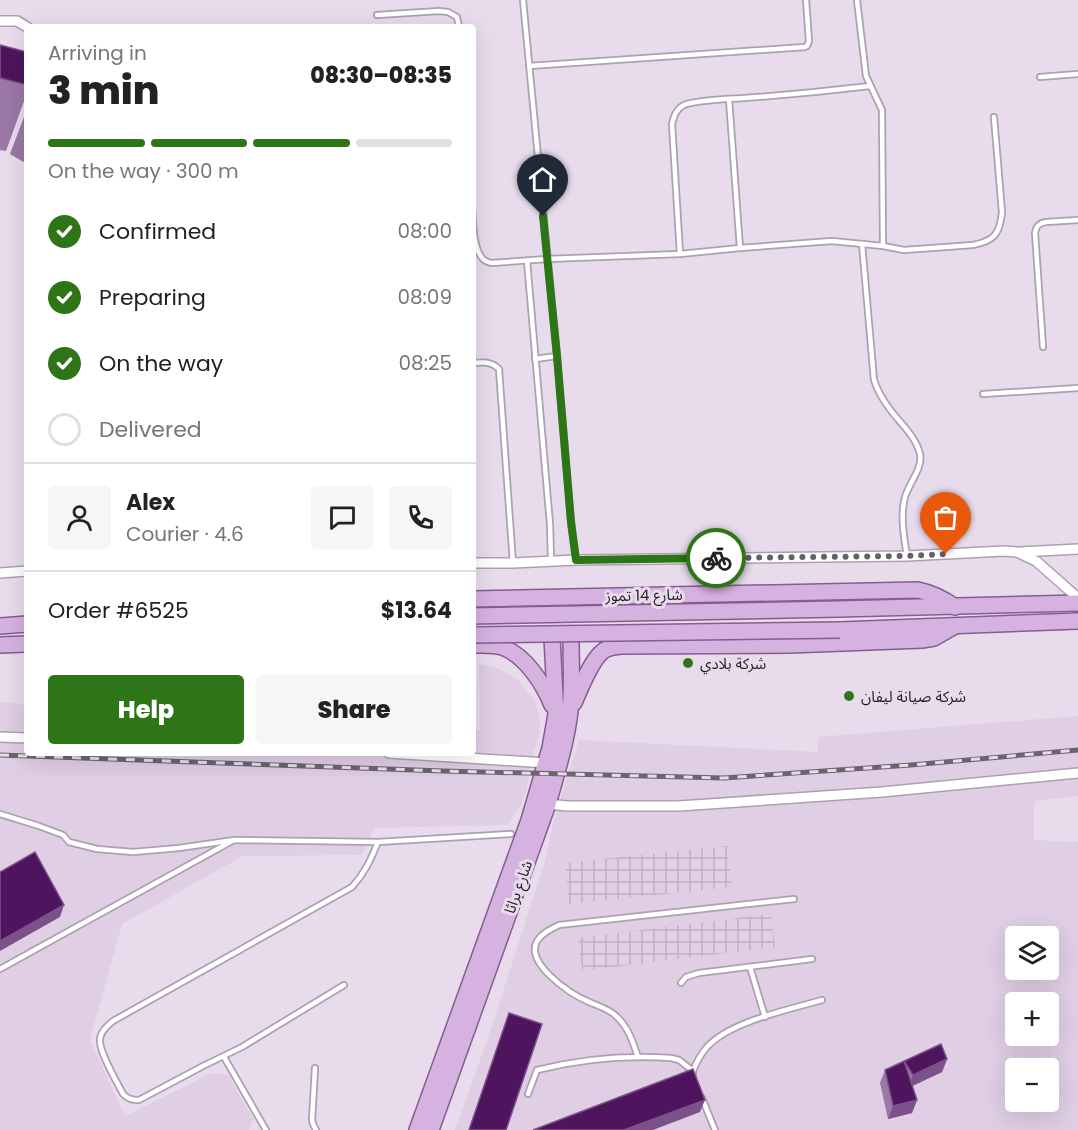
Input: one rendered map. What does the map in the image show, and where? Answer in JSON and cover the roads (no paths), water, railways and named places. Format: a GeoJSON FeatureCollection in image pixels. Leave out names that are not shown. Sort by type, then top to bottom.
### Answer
{"type":"FeatureCollection","features":[{"type":"Feature","properties":{"kind":"main road","name":"شارع 14 تموز"},"geometry":{"type":"LineString","coordinates":[[476,599],[570,604],[918,590],[940,596],[954,607]]}},
{"type":"Feature","properties":{"kind":"main road"},"geometry":{"type":"LineString","coordinates":[[476,616],[954,607],[1078,601]]}},
{"type":"Feature","properties":{"kind":"main road"},"geometry":{"type":"LineString","coordinates":[[476,635],[840,630],[1078,621]]}},
{"type":"Feature","properties":{"kind":"main road"},"geometry":{"type":"LineString","coordinates":[[0,626],[24,624]]}},
{"type":"Feature","properties":{"kind":"main road"},"geometry":{"type":"LineString","coordinates":[[476,645],[499,646],[513,653],[539,679],[563,714],[594,663],[602,652],[611,647],[790,645],[922,640],[934,638],[955,626]]}},
{"type":"Feature","properties":{"kind":"main road","name":"شارع براثا"},"geometry":{"type":"LineString","coordinates":[[417,1130],[529,820],[563,714],[572,699],[571,637]]}},
{"type":"Feature","properties":{"kind":"main road","name":"شارع براثا"},"geometry":{"type":"LineString","coordinates":[[431,1130],[548,804],[562,751],[563,714],[552,638]]}},
{"type":"Feature","properties":{"kind":"main road"},"geometry":{"type":"LineString","coordinates":[[0,645],[24,644]]}},
{"type":"Feature","properties":{"kind":"street"},"geometry":{"type":"LineString","coordinates":[[0,21],[17,21],[24,25]]}},
{"type":"Feature","properties":{"kind":"street"},"geometry":{"type":"LineString","coordinates":[[0,89],[24,97]]}},
{"type":"Feature","properties":{"kind":"street"},"geometry":{"type":"LineString","coordinates":[[476,562],[907,556],[1078,549]]}},
{"type":"Feature","properties":{"kind":"street"},"geometry":{"type":"LineString","coordinates":[[1017,552],[1036,561],[1078,601]]}},
{"type":"Feature","properties":{"kind":"street"},"geometry":{"type":"LineString","coordinates":[[0,573],[24,571]]}},
{"type":"Feature","properties":{"kind":"street"},"geometry":{"type":"LineString","coordinates":[[0,737],[24,738]]}},
{"type":"Feature","properties":{"kind":"street"},"geometry":{"type":"LineString","coordinates":[[436,756],[546,763]]}},
{"type":"Feature","properties":{"kind":"street"},"geometry":{"type":"LineString","coordinates":[[548,804],[679,806],[882,792],[1078,773]]}},
{"type":"Feature","properties":{"kind":"lane"},"geometry":{"type":"LineString","coordinates":[[523,0],[576,560]]}},
{"type":"Feature","properties":{"kind":"lane"},"geometry":{"type":"LineString","coordinates":[[529,66],[805,47],[809,41],[806,0]]}},
{"type":"Feature","properties":{"kind":"lane"},"geometry":{"type":"LineString","coordinates":[[857,0],[863,66],[882,110],[884,246]]}},
{"type":"Feature","properties":{"kind":"lane"},"geometry":{"type":"LineString","coordinates":[[377,15],[439,11],[457,16],[458,24]]}},
{"type":"Feature","properties":{"kind":"lane"},"geometry":{"type":"LineString","coordinates":[[1040,77],[1078,74]]}},
{"type":"Feature","properties":{"kind":"lane"},"geometry":{"type":"LineString","coordinates":[[680,254],[672,124],[679,108],[687,104],[729,99],[870,86]]}},
{"type":"Feature","properties":{"kind":"lane"},"geometry":{"type":"LineString","coordinates":[[729,99],[740,248]]}},
{"type":"Feature","properties":{"kind":"lane"},"geometry":{"type":"LineString","coordinates":[[476,242],[484,260],[492,264],[547,259],[680,254],[832,242],[904,250],[982,243],[994,237],[1001,223],[994,117]]}},
{"type":"Feature","properties":{"kind":"lane"},"geometry":{"type":"LineString","coordinates":[[1043,347],[1036,228],[1041,223],[1078,220]]}},
{"type":"Feature","properties":{"kind":"lane"},"geometry":{"type":"LineString","coordinates":[[862,244],[874,380],[885,402],[907,429],[921,456],[918,469],[905,498],[903,515],[907,556]]}},
{"type":"Feature","properties":{"kind":"lane"},"geometry":{"type":"LineString","coordinates":[[527,261],[550,524],[551,561]]}},
{"type":"Feature","properties":{"kind":"lane"},"geometry":{"type":"LineString","coordinates":[[535,359],[557,356]]}},
{"type":"Feature","properties":{"kind":"lane"},"geometry":{"type":"LineString","coordinates":[[476,363],[488,362],[499,369],[513,562]]}},
{"type":"Feature","properties":{"kind":"lane"},"geometry":{"type":"LineString","coordinates":[[983,394],[1078,388]]}},
{"type":"Feature","properties":{"kind":"lane"},"geometry":{"type":"LineString","coordinates":[[0,814],[63,835],[69,842],[97,849],[133,852],[234,840],[378,842],[511,834]]}},
{"type":"Feature","properties":{"kind":"lane"},"geometry":{"type":"LineString","coordinates":[[0,969],[234,840]]}},
{"type":"Feature","properties":{"kind":"lane"},"geometry":{"type":"LineString","coordinates":[[344,985],[224,1057],[140,1100],[127,1098],[123,1094],[101,1049],[101,1034],[113,1021],[352,887],[369,864],[378,842]]}},
{"type":"Feature","properties":{"kind":"lane"},"geometry":{"type":"LineString","coordinates":[[638,1058],[626,1028],[616,1015],[570,991],[543,968],[535,952],[535,943],[542,935],[559,925],[794,899]]}},
{"type":"Feature","properties":{"kind":"lane"},"geometry":{"type":"LineString","coordinates":[[681,983],[687,977],[699,974],[812,959]]}},
{"type":"Feature","properties":{"kind":"lane"},"geometry":{"type":"LineString","coordinates":[[750,967],[765,1017]]}},
{"type":"Feature","properties":{"kind":"lane"},"geometry":{"type":"LineString","coordinates":[[693,1071],[707,1047],[727,1031],[822,1000]]}},
{"type":"Feature","properties":{"kind":"lane"},"geometry":{"type":"LineString","coordinates":[[224,1057],[266,1130]]}},
{"type":"Feature","properties":{"kind":"lane"},"geometry":{"type":"LineString","coordinates":[[528,1094],[537,1070],[607,1058],[671,1058],[679,1060],[693,1071],[695,1079]]}},
{"type":"Feature","properties":{"kind":"lane"},"geometry":{"type":"LineString","coordinates":[[315,1068],[312,1120],[316,1130]]}},
{"type":"Feature","properties":{"kind":"lane"},"geometry":{"type":"LineString","coordinates":[[702,1097],[715,1130]]}},
{"type":"Feature","properties":{"kind":"railway"},"geometry":{"type":"LineString","coordinates":[[28,756],[443,771],[724,778],[1078,750]]}},
{"type":"Feature","properties":{"kind":"railway"},"geometry":{"type":"LineString","coordinates":[[0,755],[24,756]]}},
{"type":"Feature","properties":{"kind":"place","name":"شركة بلادي"},"geometry":{"type":"Point","coordinates":[688,663]}},
{"type":"Feature","properties":{"kind":"place","name":"شركة صيانة ليفان"},"geometry":{"type":"Point","coordinates":[849,696]}}]}
